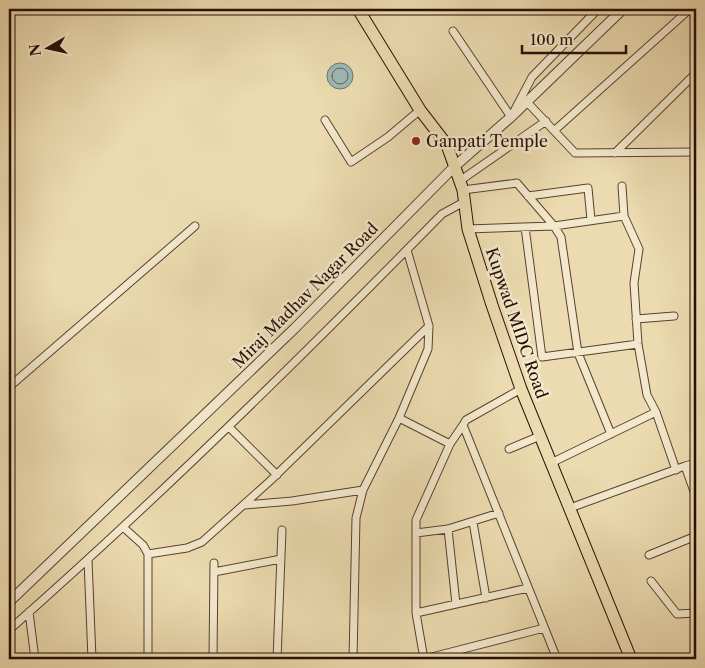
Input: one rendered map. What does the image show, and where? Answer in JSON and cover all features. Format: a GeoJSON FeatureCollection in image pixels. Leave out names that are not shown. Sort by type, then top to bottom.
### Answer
{"type":"FeatureCollection","features":[{"type":"Feature","properties":{"kind":"main road","name":"Kupwad MIDC Road"},"geometry":{"type":"LineString","coordinates":[[358,9],[420,110],[447,145],[462,185],[468,229],[521,389],[631,659]]}},
{"type":"Feature","properties":{"kind":"street"},"geometry":{"type":"LineString","coordinates":[[9,11],[21,9]]}},
{"type":"Feature","properties":{"kind":"street"},"geometry":{"type":"LineString","coordinates":[[453,30],[511,117],[532,77],[598,9]]}},
{"type":"Feature","properties":{"kind":"street","name":"Miraj Madhav Nagar Road"},"geometry":{"type":"LineString","coordinates":[[9,602],[294,329],[454,167],[511,117],[623,9]]}},
{"type":"Feature","properties":{"kind":"street"},"geometry":{"type":"LineString","coordinates":[[555,130],[690,9]]}},
{"type":"Feature","properties":{"kind":"street"},"geometry":{"type":"LineString","coordinates":[[615,153],[696,73]]}},
{"type":"Feature","properties":{"kind":"street"},"geometry":{"type":"LineString","coordinates":[[526,101],[555,130],[575,154],[696,152]]}},
{"type":"Feature","properties":{"kind":"street"},"geometry":{"type":"LineString","coordinates":[[325,120],[351,162],[388,137],[420,110]]}},
{"type":"Feature","properties":{"kind":"street"},"geometry":{"type":"LineString","coordinates":[[462,185],[546,121]]}},
{"type":"Feature","properties":{"kind":"street"},"geometry":{"type":"LineString","coordinates":[[462,185],[517,183],[554,226],[561,237],[578,353],[611,434]]}},
{"type":"Feature","properties":{"kind":"street"},"geometry":{"type":"LineString","coordinates":[[622,186],[624,216],[639,249],[634,283],[638,344],[647,395],[656,412],[676,470]]}},
{"type":"Feature","properties":{"kind":"street"},"geometry":{"type":"LineString","coordinates":[[528,196],[588,188],[591,220]]}},
{"type":"Feature","properties":{"kind":"street"},"geometry":{"type":"LineString","coordinates":[[9,630],[88,560],[229,427],[442,214],[464,202]]}},
{"type":"Feature","properties":{"kind":"street"},"geometry":{"type":"LineString","coordinates":[[468,229],[554,226],[624,216]]}},
{"type":"Feature","properties":{"kind":"street"},"geometry":{"type":"LineString","coordinates":[[9,387],[195,226]]}},
{"type":"Feature","properties":{"kind":"street"},"geometry":{"type":"LineString","coordinates":[[525,227],[542,357],[638,344]]}},
{"type":"Feature","properties":{"kind":"street"},"geometry":{"type":"LineString","coordinates":[[353,659],[356,518],[363,490],[399,418],[428,349],[429,326],[407,250]]}},
{"type":"Feature","properties":{"kind":"street"},"geometry":{"type":"LineString","coordinates":[[636,319],[674,316]]}},
{"type":"Feature","properties":{"kind":"street"},"geometry":{"type":"LineString","coordinates":[[148,554],[187,548],[202,542],[277,475],[429,326]]}},
{"type":"Feature","properties":{"kind":"street"},"geometry":{"type":"LineString","coordinates":[[521,389],[466,420],[450,444],[416,520],[416,613],[424,659],[544,628]]}},
{"type":"Feature","properties":{"kind":"street"},"geometry":{"type":"LineString","coordinates":[[552,463],[656,412]]}},
{"type":"Feature","properties":{"kind":"street"},"geometry":{"type":"LineString","coordinates":[[399,418],[450,444]]}},
{"type":"Feature","properties":{"kind":"street"},"geometry":{"type":"LineString","coordinates":[[463,425],[555,659]]}},
{"type":"Feature","properties":{"kind":"street"},"geometry":{"type":"LineString","coordinates":[[229,427],[277,475]]}},
{"type":"Feature","properties":{"kind":"street"},"geometry":{"type":"LineString","coordinates":[[509,449],[540,436]]}},
{"type":"Feature","properties":{"kind":"street"},"geometry":{"type":"LineString","coordinates":[[570,508],[685,466],[696,464]]}},
{"type":"Feature","properties":{"kind":"street"},"geometry":{"type":"LineString","coordinates":[[685,466],[696,497]]}},
{"type":"Feature","properties":{"kind":"street"},"geometry":{"type":"LineString","coordinates":[[244,505],[292,501],[363,490]]}},
{"type":"Feature","properties":{"kind":"street"},"geometry":{"type":"LineString","coordinates":[[416,533],[448,529],[499,513]]}},
{"type":"Feature","properties":{"kind":"street"},"geometry":{"type":"LineString","coordinates":[[473,522],[486,598]]}},
{"type":"Feature","properties":{"kind":"street"},"geometry":{"type":"LineString","coordinates":[[122,527],[143,545],[148,554],[148,659]]}},
{"type":"Feature","properties":{"kind":"street"},"geometry":{"type":"LineString","coordinates":[[448,529],[456,604]]}},
{"type":"Feature","properties":{"kind":"street"},"geometry":{"type":"LineString","coordinates":[[277,659],[282,530]]}},
{"type":"Feature","properties":{"kind":"street"},"geometry":{"type":"LineString","coordinates":[[649,555],[696,536]]}},
{"type":"Feature","properties":{"kind":"street"},"geometry":{"type":"LineString","coordinates":[[214,572],[281,559]]}},
{"type":"Feature","properties":{"kind":"street"},"geometry":{"type":"LineString","coordinates":[[88,560],[92,659]]}},
{"type":"Feature","properties":{"kind":"street"},"geometry":{"type":"LineString","coordinates":[[213,659],[214,563]]}},
{"type":"Feature","properties":{"kind":"street"},"geometry":{"type":"LineString","coordinates":[[651,581],[677,614],[696,613]]}},
{"type":"Feature","properties":{"kind":"street"},"geometry":{"type":"LineString","coordinates":[[416,613],[528,588]]}},
{"type":"Feature","properties":{"kind":"street"},"geometry":{"type":"LineString","coordinates":[[30,612],[35,659]]}},
{"type":"Feature","properties":{"kind":"water"},"geometry":{"type":"Polygon","coordinates":[[[340,63],[349,67],[353,76],[349,85],[340,89],[331,85],[327,76],[331,67],[340,63]]]}},
{"type":"Feature","properties":{"kind":"place","name":"Ganpati Temple"},"geometry":{"type":"Point","coordinates":[416,141]}}]}
